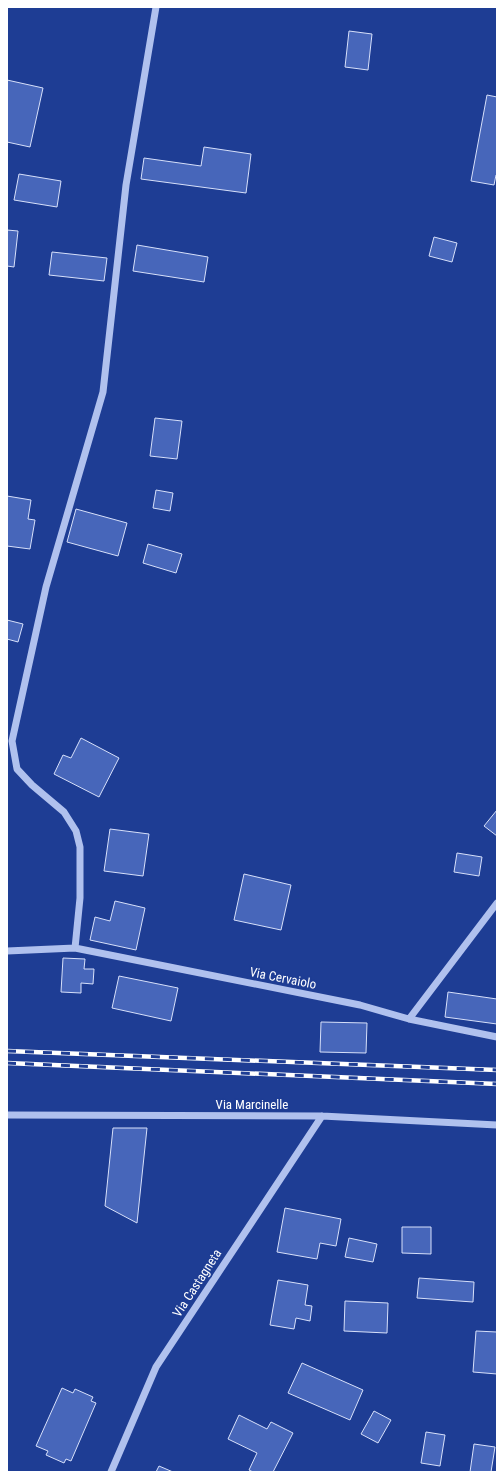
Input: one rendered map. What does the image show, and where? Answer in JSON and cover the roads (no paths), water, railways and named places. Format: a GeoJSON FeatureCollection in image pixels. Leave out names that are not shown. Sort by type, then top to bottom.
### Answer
{"type":"FeatureCollection","features":[{"type":"Feature","properties":{"kind":"street"},"geometry":{"type":"LineString","coordinates":[[75,948],[80,898],[80,847],[76,832],[64,812],[32,785],[17,769],[12,741],[46,586],[103,392],[126,185],[156,7]]}},
{"type":"Feature","properties":{"kind":"street"},"geometry":{"type":"LineString","coordinates":[[409,1019],[497,902]]}},
{"type":"Feature","properties":{"kind":"street","name":"Via Cervaiolo"},"geometry":{"type":"LineString","coordinates":[[7,951],[75,948],[360,1005],[409,1019],[497,1037]]}},
{"type":"Feature","properties":{"kind":"street","name":"Via Marcinelle"},"geometry":{"type":"LineString","coordinates":[[7,1115],[322,1116],[497,1125]]}},
{"type":"Feature","properties":{"kind":"street","name":"Via Castagneta"},"geometry":{"type":"LineString","coordinates":[[112,1472],[156,1367],[322,1116]]}},
{"type":"Feature","properties":{"kind":"railway"},"geometry":{"type":"LineString","coordinates":[[7,1051],[497,1070]]}},
{"type":"Feature","properties":{"kind":"railway"},"geometry":{"type":"LineString","coordinates":[[7,1063],[497,1084]]}}]}
